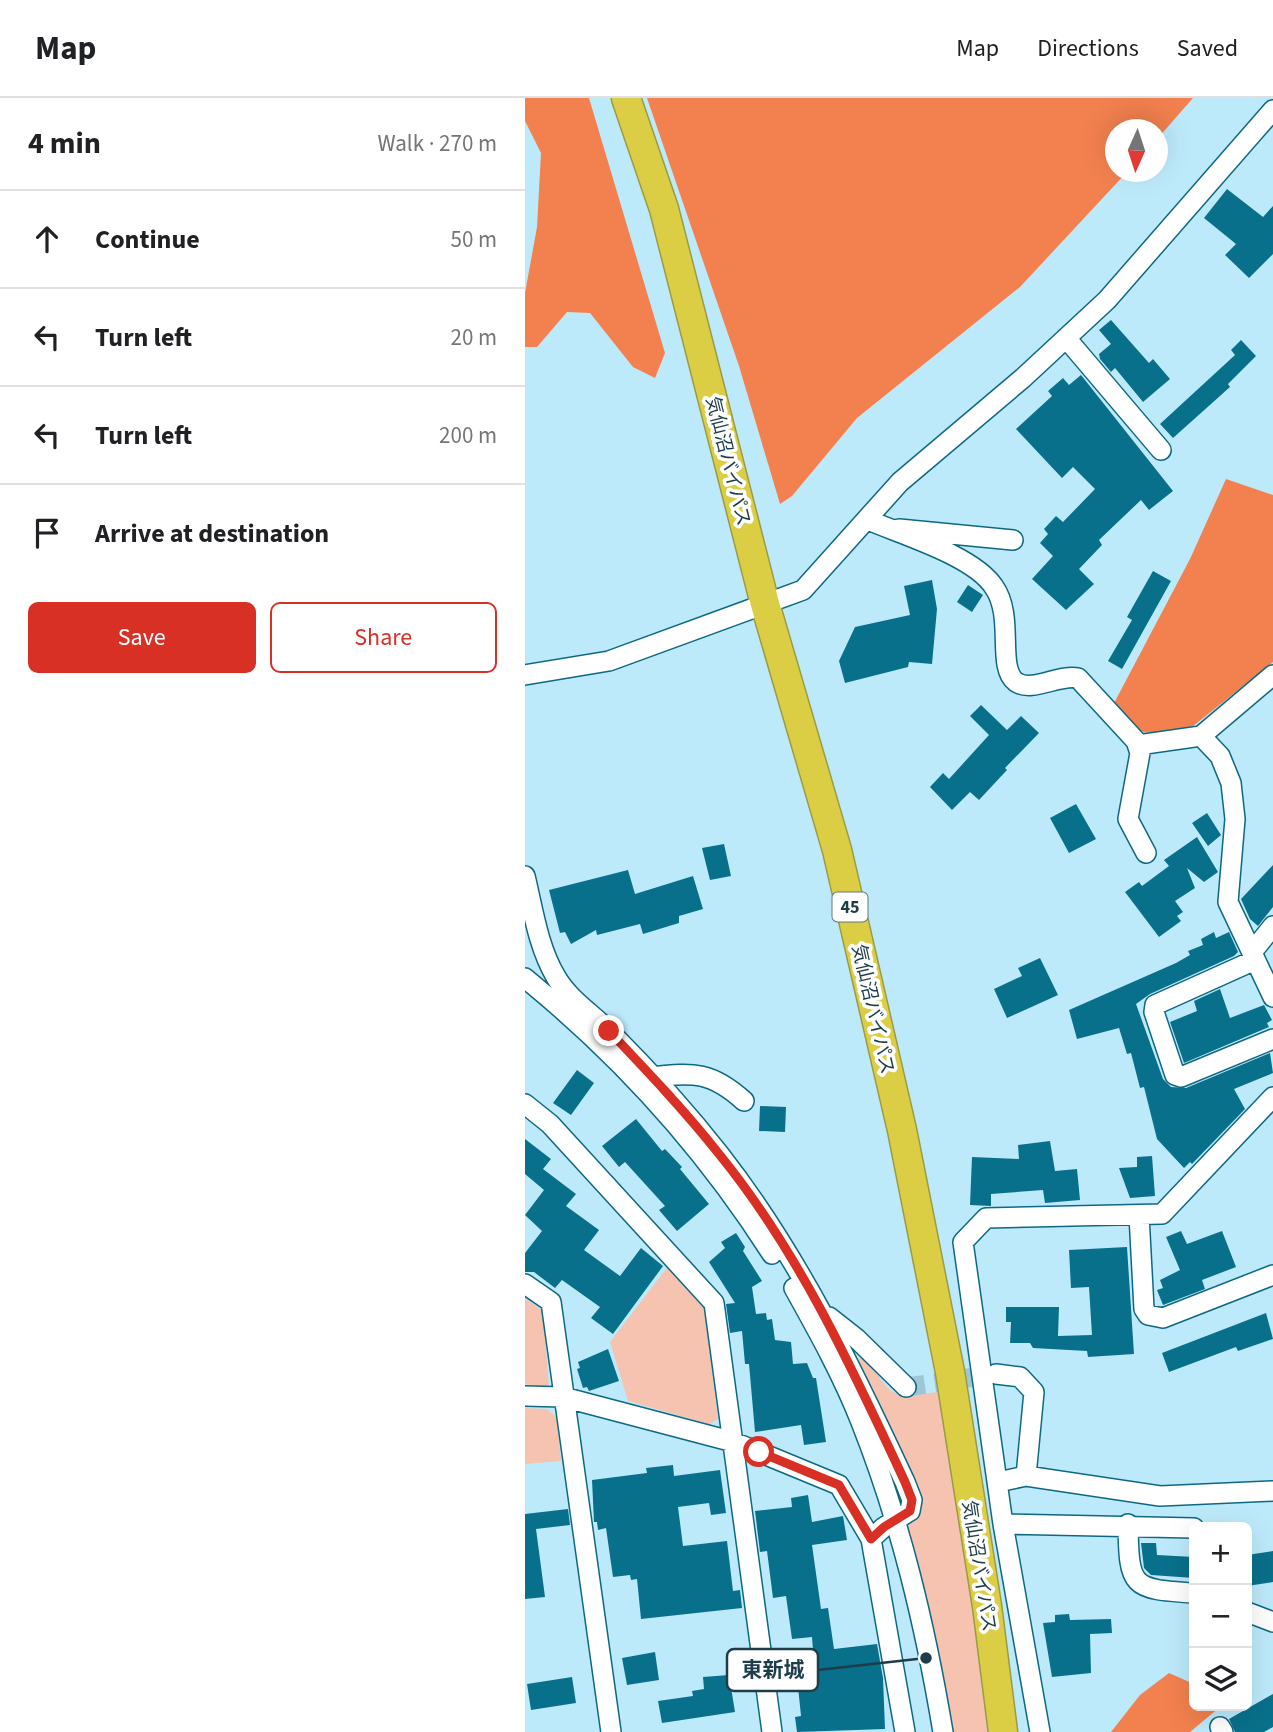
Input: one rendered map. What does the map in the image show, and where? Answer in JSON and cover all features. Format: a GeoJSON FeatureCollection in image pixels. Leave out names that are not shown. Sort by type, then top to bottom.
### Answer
{"type":"FeatureCollection","features":[{"type":"Feature","properties":{"kind":"highway","name":"気仙沼バイパス"},"geometry":{"type":"LineString","coordinates":[[626,98],[664,209],[765,604],[837,850],[902,1130],[950,1372],[987,1606],[1003,1732]]}},
{"type":"Feature","properties":{"kind":"street"},"geometry":{"type":"LineString","coordinates":[[525,675],[609,661],[803,590],[869,520],[900,482],[1107,300],[1273,110]]}},
{"type":"Feature","properties":{"kind":"street"},"geometry":{"type":"LineString","coordinates":[[1066,338],[1161,450]]}},
{"type":"Feature","properties":{"kind":"street"},"geometry":{"type":"LineString","coordinates":[[869,520],[975,567],[993,585],[1005,606],[1007,632],[1004,663],[1014,681],[1024,685],[1068,676],[1078,678],[1138,745],[1140,752],[1128,819],[1146,853]]}},
{"type":"Feature","properties":{"kind":"street"},"geometry":{"type":"LineString","coordinates":[[888,528],[1013,540]]}},
{"type":"Feature","properties":{"kind":"street"},"geometry":{"type":"LineString","coordinates":[[1138,745],[1201,736],[1273,675]]}},
{"type":"Feature","properties":{"kind":"street"},"geometry":{"type":"LineString","coordinates":[[1201,736],[1220,756],[1231,782],[1235,819],[1228,902],[1272,993]]}},
{"type":"Feature","properties":{"kind":"street"},"geometry":{"type":"LineString","coordinates":[[525,876],[539,936],[556,978],[574,1001],[609,1031],[652,1077],[720,1155],[762,1213],[823,1312],[855,1374],[912,1500],[910,1511],[884,1527],[871,1539]]}},
{"type":"Feature","properties":{"kind":"street"},"geometry":{"type":"LineString","coordinates":[[1273,926],[1254,956],[1155,1005],[1154,1012],[1175,1076],[1181,1077],[1273,1039]]}},
{"type":"Feature","properties":{"kind":"street"},"geometry":{"type":"LineString","coordinates":[[525,978],[626,1069],[692,1144],[760,1236],[816,1328],[860,1419],[897,1520],[925,1630],[943,1732]]}},
{"type":"Feature","properties":{"kind":"street"},"geometry":{"type":"LineString","coordinates":[[652,1077],[694,1072],[726,1084],[744,1101]]}},
{"type":"Feature","properties":{"kind":"street"},"geometry":{"type":"LineString","coordinates":[[1040,1732],[1003,1524],[963,1242],[986,1218],[1162,1214],[1273,1097]]}},
{"type":"Feature","properties":{"kind":"street"},"geometry":{"type":"LineString","coordinates":[[525,1104],[550,1124],[714,1303],[730,1441],[772,1732]]}},
{"type":"Feature","properties":{"kind":"street"},"geometry":{"type":"LineString","coordinates":[[1139,1215],[1144,1309],[1148,1315],[1163,1318],[1273,1275]]}},
{"type":"Feature","properties":{"kind":"street"},"geometry":{"type":"LineString","coordinates":[[525,1284],[551,1302],[611,1732]]}},
{"type":"Feature","properties":{"kind":"street"},"geometry":{"type":"LineString","coordinates":[[823,1312],[857,1339],[906,1387]]}},
{"type":"Feature","properties":{"kind":"street"},"geometry":{"type":"LineString","coordinates":[[996,1374],[1020,1377],[1034,1392],[1026,1476]]}},
{"type":"Feature","properties":{"kind":"street"},"geometry":{"type":"LineString","coordinates":[[525,1396],[563,1397],[730,1441],[839,1485],[871,1539],[905,1732]]}},
{"type":"Feature","properties":{"kind":"street"},"geometry":{"type":"LineString","coordinates":[[998,1482],[1026,1476],[1190,1501],[1273,1491]]}},
{"type":"Feature","properties":{"kind":"street"},"geometry":{"type":"LineString","coordinates":[[1190,1501],[1192,1522]]}},
{"type":"Feature","properties":{"kind":"street"},"geometry":{"type":"LineString","coordinates":[[1003,1524],[1189,1527]]}},
{"type":"Feature","properties":{"kind":"street"},"geometry":{"type":"LineString","coordinates":[[1128,1524],[1128,1567],[1139,1585],[1154,1591],[1189,1593]]}},
{"type":"Feature","properties":{"kind":"street"},"geometry":{"type":"LineString","coordinates":[[1252,1614],[1273,1622]]}},
{"type":"Feature","properties":{"kind":"street"},"geometry":{"type":"LineString","coordinates":[[925,1630],[921,1656],[933,1732]]}},
{"type":"Feature","properties":{"kind":"shaded area"},"geometry":{"type":"Polygon","coordinates":[[[525,98],[589,98],[665,353],[655,378],[633,367],[590,313],[567,312],[537,347],[525,347],[525,293],[537,227],[541,153],[525,121],[525,98]]]}},
{"type":"Feature","properties":{"kind":"shaded area"},"geometry":{"type":"Polygon","coordinates":[[[647,98],[1193,98],[1168,127],[1168,119],[1105,119],[1105,182],[1118,182],[1020,287],[857,418],[792,496],[780,504],[739,366],[647,98]]]}},
{"type":"Feature","properties":{"kind":"shaded area"},"geometry":{"type":"Polygon","coordinates":[[[1226,479],[1273,495],[1273,662],[1182,735],[1143,732],[1112,707],[1190,559],[1226,479]]]}},
{"type":"Feature","properties":{"kind":"shaded area"},"geometry":{"type":"Polygon","coordinates":[[[669,1265],[704,1304],[718,1419],[709,1424],[628,1401],[610,1342],[669,1265]]]}},
{"type":"Feature","properties":{"kind":"shaded area"},"geometry":{"type":"Polygon","coordinates":[[[525,1298],[543,1311],[549,1387],[525,1384],[525,1298]]]}},
{"type":"Feature","properties":{"kind":"shaded area"},"geometry":{"type":"Polygon","coordinates":[[[860,1356],[866,1357],[882,1381],[894,1392],[911,1395],[939,1392],[995,1732],[947,1732],[903,1524],[914,1515],[896,1440],[859,1361],[860,1356]]]}},
{"type":"Feature","properties":{"kind":"shaded area"},"geometry":{"type":"Polygon","coordinates":[[[525,1408],[547,1409],[557,1418],[561,1461],[525,1464],[525,1408]]]}},
{"type":"Feature","properties":{"kind":"shaded area"},"geometry":{"type":"Polygon","coordinates":[[[1169,1673],[1189,1682],[1189,1711],[1215,1711],[1190,1732],[1111,1732],[1140,1695],[1169,1673]]]}},
{"type":"Feature","properties":{"kind":"building"},"geometry":{"type":"Polygon","coordinates":[[[1227,189],[1263,217],[1273,206],[1273,254],[1249,278],[1225,255],[1236,244],[1204,218],[1227,189]]]}},
{"type":"Feature","properties":{"kind":"building"},"geometry":{"type":"Polygon","coordinates":[[[1111,320],[1149,363],[1153,359],[1170,379],[1143,402],[1115,368],[1111,372],[1100,359],[1099,354],[1111,344],[1099,330],[1111,320]]]}},
{"type":"Feature","properties":{"kind":"building"},"geometry":{"type":"Polygon","coordinates":[[[1241,340],[1256,356],[1228,384],[1230,387],[1173,438],[1160,424],[1235,355],[1231,350],[1241,340]]]}},
{"type":"Feature","properties":{"kind":"building"},"geometry":{"type":"Polygon","coordinates":[[[1081,375],[1173,491],[1149,510],[1141,500],[1099,540],[1102,545],[1079,569],[1094,584],[1066,610],[1032,579],[1053,556],[1040,543],[1048,534],[1044,529],[1056,516],[1063,522],[1095,489],[1073,467],[1062,478],[1016,429],[1052,396],[1048,391],[1063,378],[1069,385],[1081,375]]]}},
{"type":"Feature","properties":{"kind":"building"},"geometry":{"type":"Polygon","coordinates":[[[1153,571],[1171,581],[1122,669],[1108,661],[1132,620],[1127,617],[1153,571]]]}},
{"type":"Feature","properties":{"kind":"building"},"geometry":{"type":"Polygon","coordinates":[[[932,580],[937,609],[932,664],[909,662],[908,667],[845,683],[839,661],[855,627],[910,615],[904,586],[932,580]]]}},
{"type":"Feature","properties":{"kind":"building"},"geometry":{"type":"Polygon","coordinates":[[[968,585],[983,595],[972,612],[957,602],[968,585]]]}},
{"type":"Feature","properties":{"kind":"building"},"geometry":{"type":"Polygon","coordinates":[[[981,705],[1007,730],[1021,716],[1039,733],[979,800],[970,792],[952,810],[930,787],[943,773],[949,779],[989,735],[970,716],[981,705]]]}},
{"type":"Feature","properties":{"kind":"building"},"geometry":{"type":"Polygon","coordinates":[[[1076,804],[1096,839],[1069,853],[1050,818],[1076,804]]]}},
{"type":"Feature","properties":{"kind":"building"},"geometry":{"type":"Polygon","coordinates":[[[1207,813],[1221,835],[1208,846],[1192,823],[1207,813]]]}},
{"type":"Feature","properties":{"kind":"building"},"geometry":{"type":"Polygon","coordinates":[[[1197,837],[1218,872],[1204,882],[1187,868],[1195,888],[1175,901],[1183,912],[1177,916],[1181,921],[1159,937],[1125,892],[1139,882],[1142,886],[1169,866],[1164,860],[1197,837]]]}},
{"type":"Feature","properties":{"kind":"building"},"geometry":{"type":"Polygon","coordinates":[[[724,844],[731,876],[710,880],[702,848],[724,844]]]}},
{"type":"Feature","properties":{"kind":"building"},"geometry":{"type":"Polygon","coordinates":[[[1273,865],[1273,907],[1258,926],[1250,919],[1241,899],[1273,865]]]}},
{"type":"Feature","properties":{"kind":"building"},"geometry":{"type":"Polygon","coordinates":[[[628,870],[635,894],[693,876],[703,909],[679,916],[679,923],[643,934],[640,924],[597,935],[596,930],[571,944],[565,932],[560,933],[549,890],[628,870]]]}},
{"type":"Feature","properties":{"kind":"building"},"geometry":{"type":"Polygon","coordinates":[[[1214,932],[1216,938],[1229,932],[1238,952],[1150,994],[1136,1004],[1163,1079],[1171,1087],[1186,1088],[1270,1053],[1273,1073],[1234,1089],[1245,1109],[1192,1164],[1190,1162],[1184,1168],[1157,1139],[1144,1087],[1140,1088],[1131,1053],[1127,1054],[1119,1028],[1077,1039],[1069,1010],[1176,963],[1190,955],[1188,951],[1203,945],[1201,939],[1214,932]]]}},
{"type":"Feature","properties":{"kind":"building"},"geometry":{"type":"Polygon","coordinates":[[[1040,958],[1058,995],[1007,1018],[994,989],[1022,976],[1018,968],[1040,958]]]}},
{"type":"Feature","properties":{"kind":"building"},"geometry":{"type":"Polygon","coordinates":[[[1220,989],[1230,1018],[1264,1005],[1272,1020],[1267,1023],[1269,1027],[1184,1063],[1170,1022],[1197,1011],[1194,1001],[1220,989]]]}},
{"type":"Feature","properties":{"kind":"building"},"geometry":{"type":"Polygon","coordinates":[[[577,1070],[594,1083],[571,1115],[553,1103],[577,1070]]]}},
{"type":"Feature","properties":{"kind":"building"},"geometry":{"type":"Polygon","coordinates":[[[760,1106],[786,1107],[785,1132],[759,1131],[760,1106]]]}},
{"type":"Feature","properties":{"kind":"building"},"geometry":{"type":"Polygon","coordinates":[[[636,1119],[662,1151],[665,1149],[682,1167],[680,1169],[709,1204],[677,1231],[659,1210],[665,1206],[625,1162],[619,1167],[602,1146],[636,1119]]]}},
{"type":"Feature","properties":{"kind":"building"},"geometry":{"type":"Polygon","coordinates":[[[525,1139],[551,1159],[543,1169],[576,1194],[566,1206],[599,1230],[584,1250],[620,1276],[641,1248],[663,1266],[613,1334],[591,1318],[600,1307],[562,1280],[555,1288],[534,1272],[525,1272],[525,1253],[542,1231],[525,1215],[544,1190],[525,1174],[525,1139]]]}},
{"type":"Feature","properties":{"kind":"building"},"geometry":{"type":"Polygon","coordinates":[[[1050,1141],[1055,1171],[1077,1169],[1080,1200],[1045,1203],[1043,1190],[991,1194],[991,1206],[970,1205],[972,1157],[1019,1159],[1018,1145],[1050,1141]]]}},
{"type":"Feature","properties":{"kind":"building"},"geometry":{"type":"Polygon","coordinates":[[[1152,1156],[1155,1196],[1130,1198],[1119,1168],[1137,1167],[1137,1157],[1152,1156]]]}},
{"type":"Feature","properties":{"kind":"building"},"geometry":{"type":"Polygon","coordinates":[[[1181,1231],[1187,1244],[1222,1231],[1236,1267],[1202,1280],[1205,1289],[1163,1305],[1157,1290],[1163,1288],[1160,1280],[1180,1270],[1166,1237],[1181,1231]]]}},
{"type":"Feature","properties":{"kind":"building"},"geometry":{"type":"Polygon","coordinates":[[[736,1233],[745,1247],[743,1251],[762,1281],[752,1287],[756,1314],[766,1313],[767,1320],[772,1319],[775,1340],[791,1342],[793,1364],[807,1363],[813,1378],[816,1378],[826,1442],[804,1445],[801,1425],[755,1432],[749,1364],[745,1364],[742,1331],[730,1333],[726,1304],[735,1303],[709,1262],[725,1248],[721,1242],[736,1233]]]}},
{"type":"Feature","properties":{"kind":"building"},"geometry":{"type":"Polygon","coordinates":[[[1127,1247],[1134,1354],[1088,1357],[1087,1351],[1033,1348],[1030,1343],[1010,1343],[1011,1322],[1006,1322],[1006,1307],[1059,1307],[1058,1336],[1092,1335],[1089,1287],[1071,1288],[1069,1250],[1127,1247]]]}},
{"type":"Feature","properties":{"kind":"building"},"geometry":{"type":"Polygon","coordinates":[[[1266,1313],[1273,1339],[1238,1351],[1236,1347],[1169,1372],[1162,1353],[1266,1313]]]}},
{"type":"Feature","properties":{"kind":"building"},"geometry":{"type":"Polygon","coordinates":[[[608,1349],[619,1381],[589,1391],[587,1387],[583,1388],[577,1369],[580,1368],[578,1362],[608,1349]]]}},
{"type":"Feature","properties":{"kind":"building"},"geometry":{"type":"Polygon","coordinates":[[[673,1465],[674,1476],[720,1470],[726,1513],[711,1515],[709,1503],[678,1507],[683,1546],[727,1541],[733,1591],[740,1590],[742,1608],[641,1619],[637,1579],[631,1580],[630,1575],[613,1577],[606,1528],[598,1530],[597,1522],[594,1522],[592,1480],[647,1473],[646,1468],[673,1465]]]}},
{"type":"Feature","properties":{"kind":"building"},"geometry":{"type":"Polygon","coordinates":[[[808,1495],[812,1522],[843,1516],[847,1540],[812,1545],[821,1609],[828,1608],[834,1649],[877,1644],[883,1678],[885,1729],[797,1732],[795,1717],[801,1716],[796,1667],[814,1665],[812,1637],[792,1639],[786,1596],[773,1598],[767,1551],[760,1552],[755,1511],[792,1507],[791,1498],[808,1495]]]}},
{"type":"Feature","properties":{"kind":"building"},"geometry":{"type":"Polygon","coordinates":[[[568,1509],[570,1525],[536,1529],[545,1597],[525,1599],[525,1514],[568,1509]]]}},
{"type":"Feature","properties":{"kind":"building"},"geometry":{"type":"Polygon","coordinates":[[[1141,1543],[1156,1543],[1157,1555],[1189,1557],[1189,1578],[1151,1575],[1144,1568],[1141,1543]]]}},
{"type":"Feature","properties":{"kind":"building"},"geometry":{"type":"Polygon","coordinates":[[[1273,1551],[1273,1582],[1252,1585],[1252,1554],[1273,1551]]]}},
{"type":"Feature","properties":{"kind":"building"},"geometry":{"type":"Polygon","coordinates":[[[1069,1614],[1070,1620],[1111,1619],[1112,1633],[1090,1634],[1091,1673],[1052,1677],[1043,1623],[1055,1622],[1055,1615],[1069,1614]]]}},
{"type":"Feature","properties":{"kind":"building"},"geometry":{"type":"Polygon","coordinates":[[[655,1652],[659,1680],[627,1685],[622,1658],[655,1652]]]}},
{"type":"Feature","properties":{"kind":"building"},"geometry":{"type":"Polygon","coordinates":[[[729,1675],[735,1712],[662,1723],[658,1701],[693,1696],[692,1691],[704,1689],[703,1677],[729,1675]]]}},
{"type":"Feature","properties":{"kind":"building"},"geometry":{"type":"Polygon","coordinates":[[[572,1677],[576,1703],[531,1710],[527,1684],[572,1677]]]}},
{"type":"Feature","properties":{"kind":"building"},"geometry":{"type":"Polygon","coordinates":[[[1273,1694],[1273,1727],[1264,1732],[1235,1732],[1229,1719],[1243,1711],[1252,1711],[1252,1706],[1273,1694]]]}},
{"type":"Feature","properties":{"kind":"tunnel"},"geometry":{"type":"LineString","coordinates":[[906,1387],[996,1374]]}},
{"type":"Feature","properties":{"kind":"place","name":"東新城"},"geometry":{"type":"Point","coordinates":[926,1658]}},
{"type":"Feature","properties":{"kind":"route"},"geometry":{"type":"LineString","coordinates":[[609,1031],[720,1155],[762,1213],[823,1312],[855,1374],[905,1482],[912,1500],[910,1511],[884,1527],[871,1539],[839,1485],[759,1452]]}}]}
